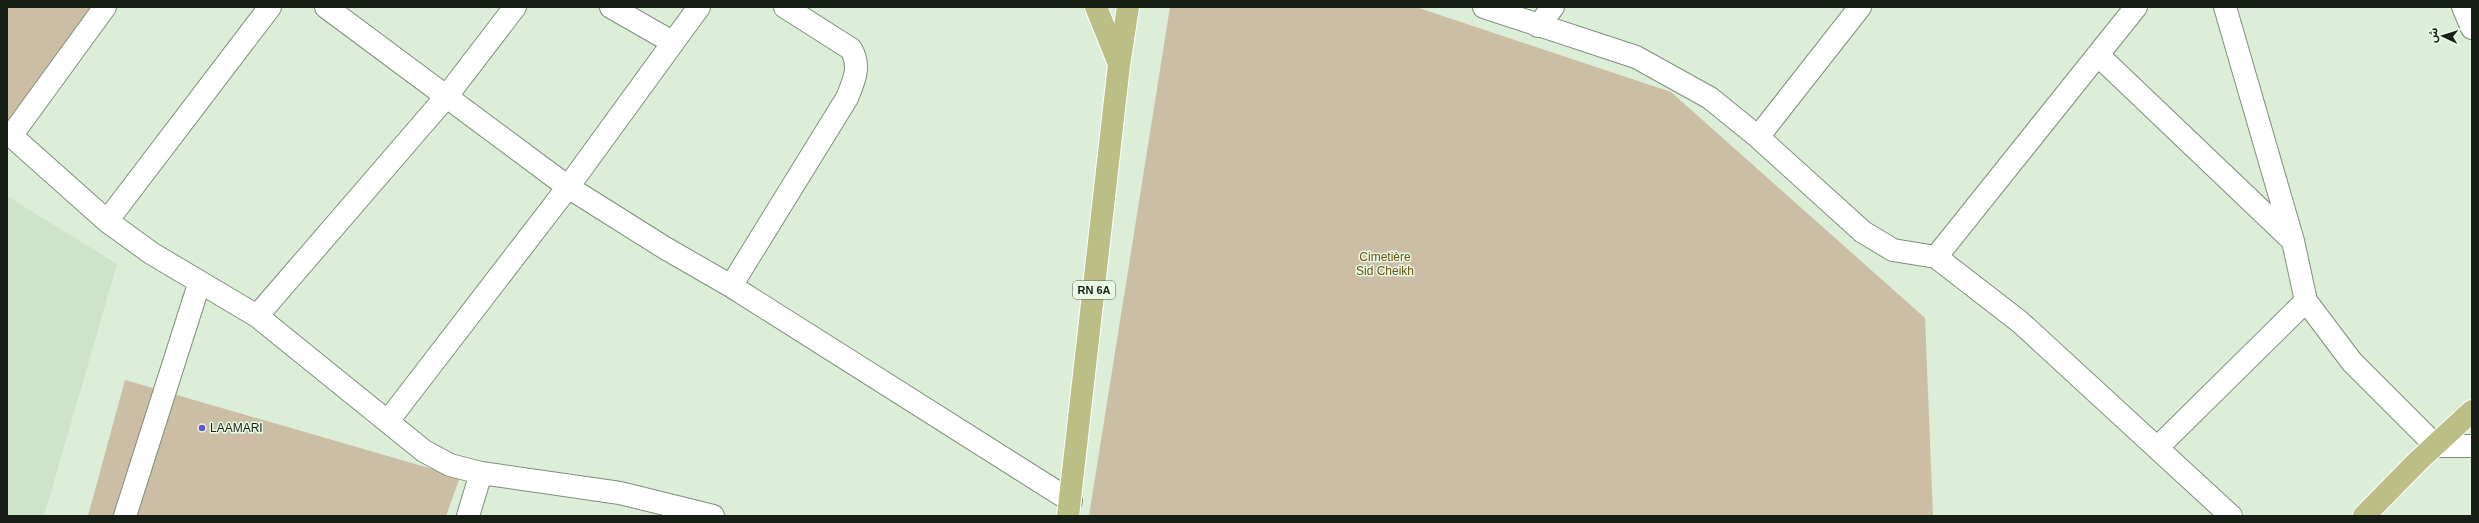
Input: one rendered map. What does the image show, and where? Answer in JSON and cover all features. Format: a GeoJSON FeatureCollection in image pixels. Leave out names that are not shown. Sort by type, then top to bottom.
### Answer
{"type":"FeatureCollection","features":[{"type":"Feature","properties":{"kind":"main road"},"geometry":{"type":"LineString","coordinates":[[1096,7],[1119,65]]}},
{"type":"Feature","properties":{"kind":"main road","name":"RN 6A"},"geometry":{"type":"LineString","coordinates":[[1070,508],[1119,65],[1128,7]]}},
{"type":"Feature","properties":{"kind":"main road"},"geometry":{"type":"LineString","coordinates":[[2364,516],[2472,411]]}},
{"type":"Feature","properties":{"kind":"street"},"geometry":{"type":"LineString","coordinates":[[105,7],[9,134],[107,221],[151,253],[199,284],[257,316],[424,451],[450,466],[481,473],[620,493],[713,516]]}},
{"type":"Feature","properties":{"kind":"street"},"geometry":{"type":"LineString","coordinates":[[107,221],[270,7]]}},
{"type":"Feature","properties":{"kind":"street"},"geometry":{"type":"LineString","coordinates":[[326,7],[568,187],[665,248],[731,286],[1070,508]]}},
{"type":"Feature","properties":{"kind":"street"},"geometry":{"type":"LineString","coordinates":[[257,316],[446,97],[515,7]]}},
{"type":"Feature","properties":{"kind":"street"},"geometry":{"type":"LineString","coordinates":[[612,7],[672,42]]}},
{"type":"Feature","properties":{"kind":"street"},"geometry":{"type":"LineString","coordinates":[[388,421],[568,187],[672,42],[699,7]]}},
{"type":"Feature","properties":{"kind":"street"},"geometry":{"type":"LineString","coordinates":[[731,286],[848,98],[856,74],[856,58],[851,49],[785,7]]}},
{"type":"Feature","properties":{"kind":"street"},"geometry":{"type":"LineString","coordinates":[[1484,7],[1636,57],[1710,98],[1758,137],[1862,232],[1893,250],[1936,257],[2020,322],[2231,516]]}},
{"type":"Feature","properties":{"kind":"street"},"geometry":{"type":"LineString","coordinates":[[1538,26],[1553,7]]}},
{"type":"Feature","properties":{"kind":"street"},"geometry":{"type":"LineString","coordinates":[[1758,137],[1860,7]]}},
{"type":"Feature","properties":{"kind":"street"},"geometry":{"type":"LineString","coordinates":[[1936,257],[2099,56],[2136,7]]}},
{"type":"Feature","properties":{"kind":"street"},"geometry":{"type":"LineString","coordinates":[[2225,7],[2293,241],[2306,301],[2352,362],[2436,446],[2472,446]]}},
{"type":"Feature","properties":{"kind":"street"},"geometry":{"type":"LineString","coordinates":[[2463,7],[2472,28]]}},
{"type":"Feature","properties":{"kind":"street"},"geometry":{"type":"LineString","coordinates":[[2099,56],[2293,241]]}},
{"type":"Feature","properties":{"kind":"street"},"geometry":{"type":"LineString","coordinates":[[125,516],[199,284]]}},
{"type":"Feature","properties":{"kind":"street"},"geometry":{"type":"LineString","coordinates":[[2157,448],[2306,301]]}},
{"type":"Feature","properties":{"kind":"street"},"geometry":{"type":"LineString","coordinates":[[468,516],[481,473]]}},
{"type":"Feature","properties":{"kind":"shaded area"},"geometry":{"type":"Polygon","coordinates":[[[7,196],[117,264],[44,516],[7,516],[7,196]]]}},
{"type":"Feature","properties":{"kind":"green space"},"geometry":{"type":"Polygon","coordinates":[[[7,7],[89,7],[90,11],[7,123],[7,7]]]}},
{"type":"Feature","properties":{"kind":"green space","name":"Cimetière Sid Cheikh"},"geometry":{"type":"Polygon","coordinates":[[[1170,7],[1416,7],[1671,92],[1925,318],[1933,516],[1089,516],[1170,7]]]}},
{"type":"Feature","properties":{"kind":"green space","name":"LAAMARI"},"geometry":{"type":"Polygon","coordinates":[[[125,380],[460,477],[446,516],[88,516],[125,380]]]}},
{"type":"Feature","properties":{"kind":"place","name":"LAAMARI"},"geometry":{"type":"Point","coordinates":[202,428]}}]}
